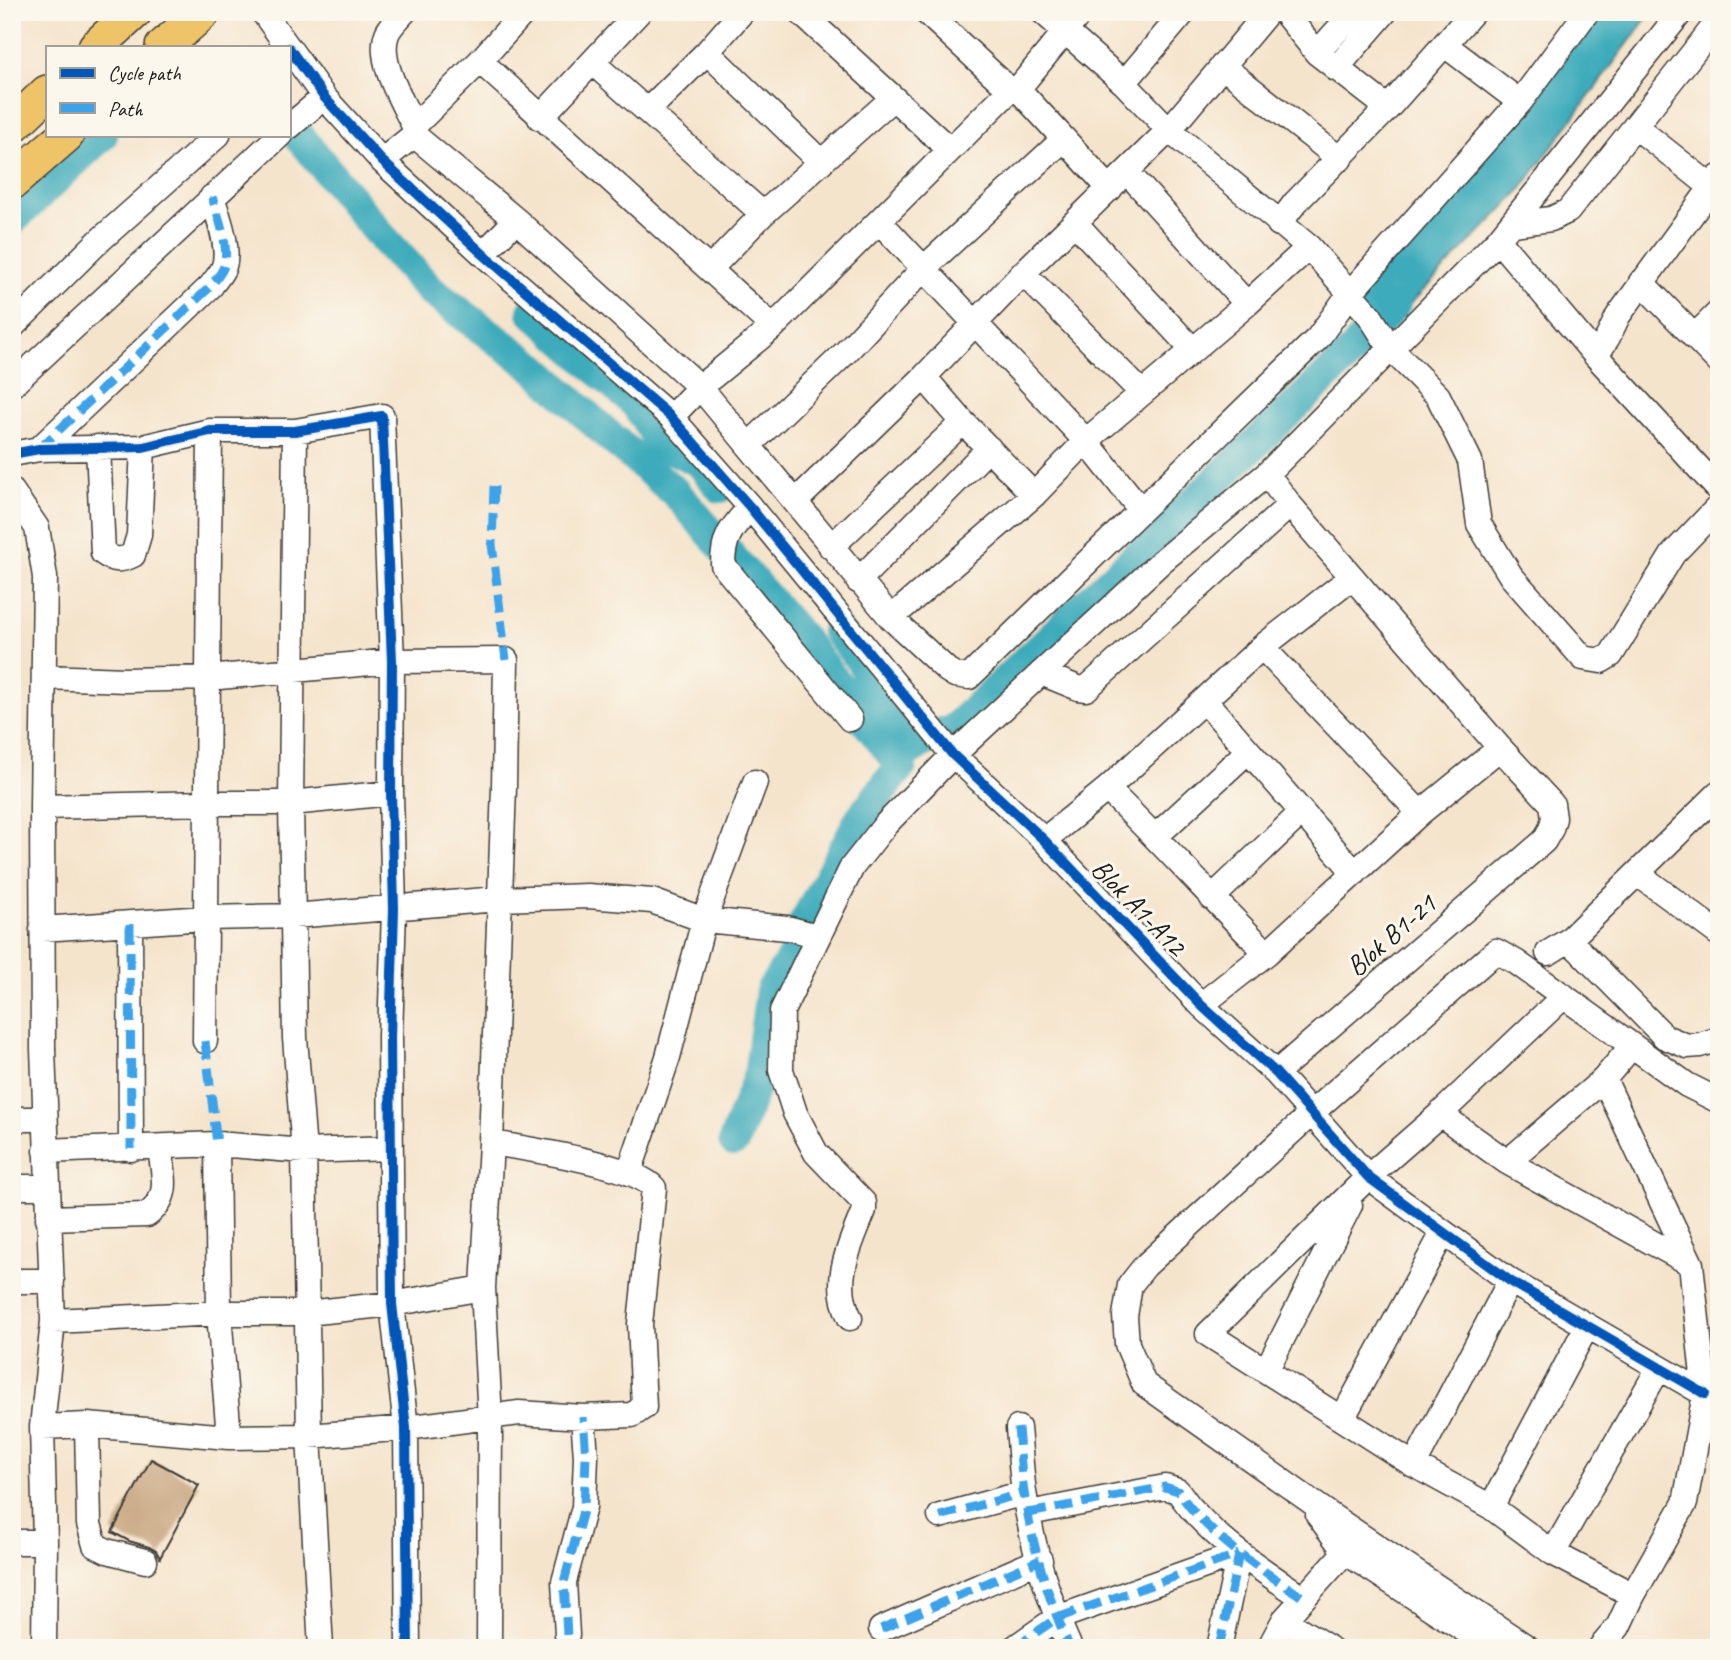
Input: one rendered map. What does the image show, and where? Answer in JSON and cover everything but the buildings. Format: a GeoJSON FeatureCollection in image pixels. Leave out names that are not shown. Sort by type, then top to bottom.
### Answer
{"type":"FeatureCollection","features":[{"type":"Feature","properties":{"kind":"highway"},"geometry":{"type":"LineString","coordinates":[[97,46],[134,12]]}},
{"type":"Feature","properties":{"kind":"highway"},"geometry":{"type":"LineString","coordinates":[[164,46],[202,12]]}},
{"type":"Feature","properties":{"kind":"highway"},"geometry":{"type":"LineString","coordinates":[[12,126],[46,94]]}},
{"type":"Feature","properties":{"kind":"highway"},"geometry":{"type":"LineString","coordinates":[[12,182],[64,136]]}},
{"type":"Feature","properties":{"kind":"street"},"geometry":{"type":"LineString","coordinates":[[263,12],[284,46]]}},
{"type":"Feature","properties":{"kind":"street"},"geometry":{"type":"LineString","coordinates":[[404,12],[388,30],[384,45],[385,61],[414,131],[513,222],[687,401]]}},
{"type":"Feature","properties":{"kind":"street"},"geometry":{"type":"LineString","coordinates":[[382,161],[414,131],[524,12]]}},
{"type":"Feature","properties":{"kind":"street"},"geometry":{"type":"LineString","coordinates":[[540,118],[639,12]]}},
{"type":"Feature","properties":{"kind":"street"},"geometry":{"type":"LineString","coordinates":[[646,111],[707,52],[742,12]]}},
{"type":"Feature","properties":{"kind":"street"},"geometry":{"type":"LineString","coordinates":[[800,12],[950,150]]}},
{"type":"Feature","properties":{"kind":"street"},"geometry":{"type":"LineString","coordinates":[[926,12],[1014,90],[1064,139],[1119,180],[1247,304]]}},
{"type":"Feature","properties":{"kind":"street"},"geometry":{"type":"LineString","coordinates":[[1043,12],[1124,83],[1169,130],[1309,247],[1370,316],[1388,344],[1438,396],[1471,461],[1479,524],[1511,576],[1583,658],[1601,661],[1611,655],[1673,554],[1719,506]]}},
{"type":"Feature","properties":{"kind":"street"},"geometry":{"type":"LineString","coordinates":[[687,401],[773,327],[1014,90],[1066,34],[1081,12]]}},
{"type":"Feature","properties":{"kind":"street"},"geometry":{"type":"LineString","coordinates":[[1124,83],[1184,12]]}},
{"type":"Feature","properties":{"kind":"street"},"geometry":{"type":"LineString","coordinates":[[796,501],[924,377],[1023,273],[1169,130],[1268,12]]}},
{"type":"Feature","properties":{"kind":"street"},"geometry":{"type":"LineString","coordinates":[[1284,12],[1326,61],[1388,108]]}},
{"type":"Feature","properties":{"kind":"street"},"geometry":{"type":"LineString","coordinates":[[1326,61],[1354,12]]}},
{"type":"Feature","properties":{"kind":"street"},"geometry":{"type":"LineString","coordinates":[[1326,61],[1385,12]]}},
{"type":"Feature","properties":{"kind":"street"},"geometry":{"type":"LineString","coordinates":[[1279,223],[1446,45],[1473,12]]}},
{"type":"Feature","properties":{"kind":"street"},"geometry":{"type":"LineString","coordinates":[[292,60],[318,102],[382,161],[487,249],[749,445],[891,618],[947,670],[955,675],[969,677],[1318,338],[1350,293],[1520,102],[1587,12]]}},
{"type":"Feature","properties":{"kind":"street"},"geometry":{"type":"LineString","coordinates":[[850,1318],[841,1287],[843,1263],[864,1210],[864,1203],[816,1153],[794,1112],[780,1070],[782,1011],[804,932],[886,824],[953,755],[1163,560],[1266,474],[1388,344],[1506,232],[1681,12]]}},
{"type":"Feature","properties":{"kind":"street"},"geometry":{"type":"LineString","coordinates":[[1506,232],[1551,219],[1568,211],[1719,20]]}},
{"type":"Feature","properties":{"kind":"street"},"geometry":{"type":"LineString","coordinates":[[1446,45],[1520,102]]}},
{"type":"Feature","properties":{"kind":"street"},"geometry":{"type":"LineString","coordinates":[[707,52],[821,162]]}},
{"type":"Feature","properties":{"kind":"street"},"geometry":{"type":"LineString","coordinates":[[480,61],[773,327]]}},
{"type":"Feature","properties":{"kind":"street"},"geometry":{"type":"LineString","coordinates":[[593,63],[763,214]]}},
{"type":"Feature","properties":{"kind":"street"},"geometry":{"type":"LineString","coordinates":[[1222,66],[1340,159]]}},
{"type":"Feature","properties":{"kind":"street"},"geometry":{"type":"LineString","coordinates":[[710,269],[763,214],[893,98]]}},
{"type":"Feature","properties":{"kind":"street"},"geometry":{"type":"LineString","coordinates":[[290,126],[318,102]]}},
{"type":"Feature","properties":{"kind":"street"},"geometry":{"type":"LineString","coordinates":[[1596,356],[1641,282],[1716,186],[1636,127]]}},
{"type":"Feature","properties":{"kind":"street"},"geometry":{"type":"LineString","coordinates":[[12,327],[99,242],[217,136]]}},
{"type":"Feature","properties":{"kind":"street"},"geometry":{"type":"LineString","coordinates":[[12,385],[279,136]]}},
{"type":"Feature","properties":{"kind":"street"},"geometry":{"type":"LineString","coordinates":[[749,445],[846,352],[924,268],[1064,139]]}},
{"type":"Feature","properties":{"kind":"street"},"geometry":{"type":"LineString","coordinates":[[39,449],[211,286],[224,267],[225,256],[220,222],[212,197]]}},
{"type":"Feature","properties":{"kind":"street"},"geometry":{"type":"LineString","coordinates":[[879,221],[1086,441],[1140,509]]}},
{"type":"Feature","properties":{"kind":"street"},"geometry":{"type":"LineString","coordinates":[[487,249],[513,222]]}},
{"type":"Feature","properties":{"kind":"street"},"geometry":{"type":"LineString","coordinates":[[1075,223],[1192,349]]}},
{"type":"Feature","properties":{"kind":"street"},"geometry":{"type":"LineString","coordinates":[[1506,232],[1596,356],[1719,490]]}},
{"type":"Feature","properties":{"kind":"street"},"geometry":{"type":"LineString","coordinates":[[891,618],[1034,495],[1086,441],[1247,304],[1309,247]]}},
{"type":"Feature","properties":{"kind":"street"},"geometry":{"type":"LineString","coordinates":[[1023,273],[1142,393]]}},
{"type":"Feature","properties":{"kind":"street"},"geometry":{"type":"LineString","coordinates":[[1641,282],[1719,362]]}},
{"type":"Feature","properties":{"kind":"street"},"geometry":{"type":"LineString","coordinates":[[1694,337],[1719,312]]}},
{"type":"Feature","properties":{"kind":"street"},"geometry":{"type":"LineString","coordinates":[[924,377],[963,422],[1034,495]]}},
{"type":"Feature","properties":{"kind":"street","name":"Blok A1-A12"},"geometry":{"type":"LineString","coordinates":[[687,401],[750,507],[953,755],[1044,840],[1201,1005],[1276,1073],[1312,1113],[1364,1181],[1510,1281],[1705,1394]]}},
{"type":"Feature","properties":{"kind":"street"},"geometry":{"type":"LineString","coordinates":[[12,454],[39,449],[143,447],[210,431],[295,431],[382,416],[392,662],[392,1304],[406,1428],[408,1648]]}},
{"type":"Feature","properties":{"kind":"street"},"geometry":{"type":"LineString","coordinates":[[831,547],[963,422]]}},
{"type":"Feature","properties":{"kind":"street"},"geometry":{"type":"LineString","coordinates":[[205,1041],[210,431]]}},
{"type":"Feature","properties":{"kind":"street"},"geometry":{"type":"LineString","coordinates":[[295,431],[291,803],[295,1038],[304,1151],[309,1436],[321,1648]]}},
{"type":"Feature","properties":{"kind":"street"},"geometry":{"type":"LineString","coordinates":[[98,447],[103,553],[111,559],[123,560],[133,555],[139,535],[143,447]]}},
{"type":"Feature","properties":{"kind":"street"},"geometry":{"type":"LineString","coordinates":[[858,580],[989,448]]}},
{"type":"Feature","properties":{"kind":"street"},"geometry":{"type":"LineString","coordinates":[[1201,1005],[1267,953],[1420,813],[1500,748],[1266,474]]}},
{"type":"Feature","properties":{"kind":"street"},"geometry":{"type":"LineString","coordinates":[[12,491],[37,528],[45,577],[42,929],[45,1119],[53,1321],[42,1427],[46,1542],[44,1648]]}},
{"type":"Feature","properties":{"kind":"street"},"geometry":{"type":"LineString","coordinates":[[1041,673],[1086,689],[1290,505]]}},
{"type":"Feature","properties":{"kind":"street"},"geometry":{"type":"LineString","coordinates":[[750,507],[728,533],[723,549],[723,565],[850,719]]}},
{"type":"Feature","properties":{"kind":"street"},"geometry":{"type":"LineString","coordinates":[[1044,840],[1107,789],[1262,647],[1353,577]]}},
{"type":"Feature","properties":{"kind":"street"},"geometry":{"type":"LineString","coordinates":[[1114,606],[1150,630]]}},
{"type":"Feature","properties":{"kind":"street"},"geometry":{"type":"LineString","coordinates":[[1262,647],[1420,813]]}},
{"type":"Feature","properties":{"kind":"street"},"geometry":{"type":"LineString","coordinates":[[44,677],[126,680],[208,678],[392,662],[506,660],[491,1143],[483,1288],[490,1419],[489,1648]]}},
{"type":"Feature","properties":{"kind":"street"},"geometry":{"type":"LineString","coordinates":[[1204,700],[1354,873]]}},
{"type":"Feature","properties":{"kind":"street","name":"Blok B1-21"},"geometry":{"type":"LineString","coordinates":[[1276,1073],[1544,841],[1554,818],[1552,804],[1500,748]]}},
{"type":"Feature","properties":{"kind":"street"},"geometry":{"type":"LineString","coordinates":[[1156,836],[1248,751]]}},
{"type":"Feature","properties":{"kind":"street"},"geometry":{"type":"LineString","coordinates":[[629,1173],[668,1056],[704,920],[755,782]]}},
{"type":"Feature","properties":{"kind":"street"},"geometry":{"type":"LineString","coordinates":[[1107,789],[1156,836],[1267,953]]}},
{"type":"Feature","properties":{"kind":"street"},"geometry":{"type":"LineString","coordinates":[[42,807],[291,803],[391,793]]}},
{"type":"Feature","properties":{"kind":"street"},"geometry":{"type":"LineString","coordinates":[[1719,793],[1559,946],[1664,1037],[1687,1046],[1719,1039]]}},
{"type":"Feature","properties":{"kind":"street"},"geometry":{"type":"LineString","coordinates":[[1212,898],[1301,813]]}},
{"type":"Feature","properties":{"kind":"street"},"geometry":{"type":"LineString","coordinates":[[1637,874],[1716,928]]}},
{"type":"Feature","properties":{"kind":"street"},"geometry":{"type":"LineString","coordinates":[[42,929],[206,918],[293,916],[498,899],[588,896],[652,901],[704,920],[804,932]]}},
{"type":"Feature","properties":{"kind":"street"},"geometry":{"type":"LineString","coordinates":[[130,924],[131,1149]]}},
{"type":"Feature","properties":{"kind":"street"},"geometry":{"type":"LineString","coordinates":[[1528,1648],[1305,1498],[1144,1384],[1127,1344],[1125,1316],[1130,1285],[1145,1266],[1312,1113],[1496,951],[1516,962],[1687,1085],[1719,1101]]}},
{"type":"Feature","properties":{"kind":"street"},"geometry":{"type":"LineString","coordinates":[[1564,996],[1440,1114],[1364,1181],[1208,1334],[1414,1465],[1491,1507],[1553,1553],[1633,1595]]}},
{"type":"Feature","properties":{"kind":"street"},"geometry":{"type":"LineString","coordinates":[[1507,1162],[1604,1079],[1632,1046]]}},
{"type":"Feature","properties":{"kind":"street"},"geometry":{"type":"LineString","coordinates":[[1600,1648],[1618,1627],[1685,1503],[1705,1394],[1691,1264],[1604,1079]]}},
{"type":"Feature","properties":{"kind":"street"},"geometry":{"type":"LineString","coordinates":[[1440,1114],[1507,1162],[1691,1264]]}},
{"type":"Feature","properties":{"kind":"street"},"geometry":{"type":"LineString","coordinates":[[12,1119],[45,1119]]}},
{"type":"Feature","properties":{"kind":"street"},"geometry":{"type":"LineString","coordinates":[[42,1427],[87,1425],[229,1437],[309,1436],[490,1419],[519,1413],[583,1417],[632,1415],[644,1407],[640,1324],[654,1188],[646,1179],[629,1173],[533,1149],[491,1143]]}},
{"type":"Feature","properties":{"kind":"street"},"geometry":{"type":"LineString","coordinates":[[46,1151],[217,1144],[304,1151],[390,1148]]}},
{"type":"Feature","properties":{"kind":"street"},"geometry":{"type":"LineString","coordinates":[[217,1144],[219,1312],[229,1437]]}},
{"type":"Feature","properties":{"kind":"street"},"geometry":{"type":"LineString","coordinates":[[48,1218],[147,1214],[159,1206],[163,1198],[160,1148]]}},
{"type":"Feature","properties":{"kind":"street"},"geometry":{"type":"LineString","coordinates":[[1266,1371],[1364,1181]]}},
{"type":"Feature","properties":{"kind":"street"},"geometry":{"type":"LineString","coordinates":[[12,1187],[48,1186]]}},
{"type":"Feature","properties":{"kind":"street"},"geometry":{"type":"LineString","coordinates":[[1342,1419],[1443,1233]]}},
{"type":"Feature","properties":{"kind":"street"},"geometry":{"type":"LineString","coordinates":[[12,1281],[52,1281]]}},
{"type":"Feature","properties":{"kind":"street"},"geometry":{"type":"LineString","coordinates":[[1414,1465],[1510,1281]]}},
{"type":"Feature","properties":{"kind":"street"},"geometry":{"type":"LineString","coordinates":[[53,1321],[219,1312],[306,1313],[392,1304],[483,1288]]}},
{"type":"Feature","properties":{"kind":"street"},"geometry":{"type":"LineString","coordinates":[[1491,1507],[1587,1326]]}},
{"type":"Feature","properties":{"kind":"street"},"geometry":{"type":"LineString","coordinates":[[1553,1553],[1659,1368]]}},
{"type":"Feature","properties":{"kind":"street"},"geometry":{"type":"LineString","coordinates":[[568,1634],[564,1582],[584,1507],[586,1457],[583,1417]]}},
{"type":"Feature","properties":{"kind":"street"},"geometry":{"type":"LineString","coordinates":[[87,1425],[89,1524],[96,1545],[107,1551],[145,1561]]}},
{"type":"Feature","properties":{"kind":"street"},"geometry":{"type":"LineString","coordinates":[[1018,1428],[1026,1503],[1057,1618],[1070,1648]]}},
{"type":"Feature","properties":{"kind":"street"},"geometry":{"type":"LineString","coordinates":[[940,1516],[1165,1487],[1178,1491],[1186,1503],[1239,1554],[1302,1597]]}},
{"type":"Feature","properties":{"kind":"street"},"geometry":{"type":"LineString","coordinates":[[1305,1498],[1345,1552],[1492,1648]]}},
{"type":"Feature","properties":{"kind":"street"},"geometry":{"type":"LineString","coordinates":[[12,1542],[46,1542]]}},
{"type":"Feature","properties":{"kind":"street"},"geometry":{"type":"LineString","coordinates":[[1269,1648],[1284,1620],[1302,1597],[1345,1552]]}},
{"type":"Feature","properties":{"kind":"street"},"geometry":{"type":"LineString","coordinates":[[1014,1648],[1057,1618],[1239,1554]]}},
{"type":"Feature","properties":{"kind":"street"},"geometry":{"type":"LineString","coordinates":[[1219,1648],[1239,1554]]}},
{"type":"Feature","properties":{"kind":"street"},"geometry":{"type":"LineString","coordinates":[[881,1629],[1040,1560]]}},
{"type":"Feature","properties":{"kind":"street"},"geometry":{"type":"LineString","coordinates":[[1284,1620],[1329,1648]]}},
{"type":"Feature","properties":{"kind":"water"},"geometry":{"type":"Polygon","coordinates":[[[1592,12],[1651,12],[1519,192],[1379,336],[1352,306],[1592,12]]]}},
{"type":"Feature","properties":{"kind":"waterway"},"geometry":{"type":"LineString","coordinates":[[290,125],[381,236],[431,291],[535,368],[676,493],[794,629],[901,766],[860,819],[801,929],[793,957],[771,991],[759,1075],[734,1141]]}},
{"type":"Feature","properties":{"kind":"waterway"},"geometry":{"type":"LineString","coordinates":[[12,220],[101,136]]}},
{"type":"Feature","properties":{"kind":"waterway"},"geometry":{"type":"LineString","coordinates":[[837,631],[861,660],[908,751],[935,734],[951,732],[1354,350],[1395,304]]}},
{"type":"Feature","properties":{"kind":"waterway"},"geometry":{"type":"LineString","coordinates":[[533,312],[636,404],[661,443],[700,462],[720,487]]}},
{"type":"Feature","properties":{"kind":"marked path"},"geometry":{"type":"LineString","coordinates":[[39,449],[211,286],[220,274],[226,250],[212,197]]}},
{"type":"Feature","properties":{"kind":"marked path"},"geometry":{"type":"LineString","coordinates":[[494,486],[492,544],[506,660]]}},
{"type":"Feature","properties":{"kind":"marked path"},"geometry":{"type":"LineString","coordinates":[[130,924],[131,1149]]}},
{"type":"Feature","properties":{"kind":"marked path"},"geometry":{"type":"LineString","coordinates":[[205,1041],[217,1144]]}},
{"type":"Feature","properties":{"kind":"marked path"},"geometry":{"type":"LineString","coordinates":[[567,1635],[564,1582],[584,1507],[586,1457],[583,1417]]}},
{"type":"Feature","properties":{"kind":"marked path"},"geometry":{"type":"LineString","coordinates":[[1018,1428],[1031,1532],[1048,1591],[1070,1648]]}},
{"type":"Feature","properties":{"kind":"marked path"},"geometry":{"type":"LineString","coordinates":[[1029,1513],[1165,1487],[1178,1491],[1204,1522],[1235,1550],[1302,1597]]}},
{"type":"Feature","properties":{"kind":"marked path"},"geometry":{"type":"LineString","coordinates":[[940,1516],[1024,1493]]}},
{"type":"Feature","properties":{"kind":"marked path"},"geometry":{"type":"LineString","coordinates":[[1014,1648],[1057,1618],[1239,1554]]}},
{"type":"Feature","properties":{"kind":"marked path"},"geometry":{"type":"LineString","coordinates":[[1219,1648],[1239,1554]]}},
{"type":"Feature","properties":{"kind":"marked path"},"geometry":{"type":"LineString","coordinates":[[881,1629],[1040,1560]]}},
{"type":"Feature","properties":{"kind":"cycle path"},"geometry":{"type":"LineString","coordinates":[[290,49],[324,97],[382,161],[483,254],[671,417],[750,507],[953,755],[1044,840],[1201,1005],[1276,1073],[1368,1177],[1510,1281],[1705,1394]]}},
{"type":"Feature","properties":{"kind":"cycle path"},"geometry":{"type":"LineString","coordinates":[[12,454],[39,449],[143,447],[210,431],[295,431],[382,416],[392,661],[392,1304],[406,1428],[408,1648]]}}]}
